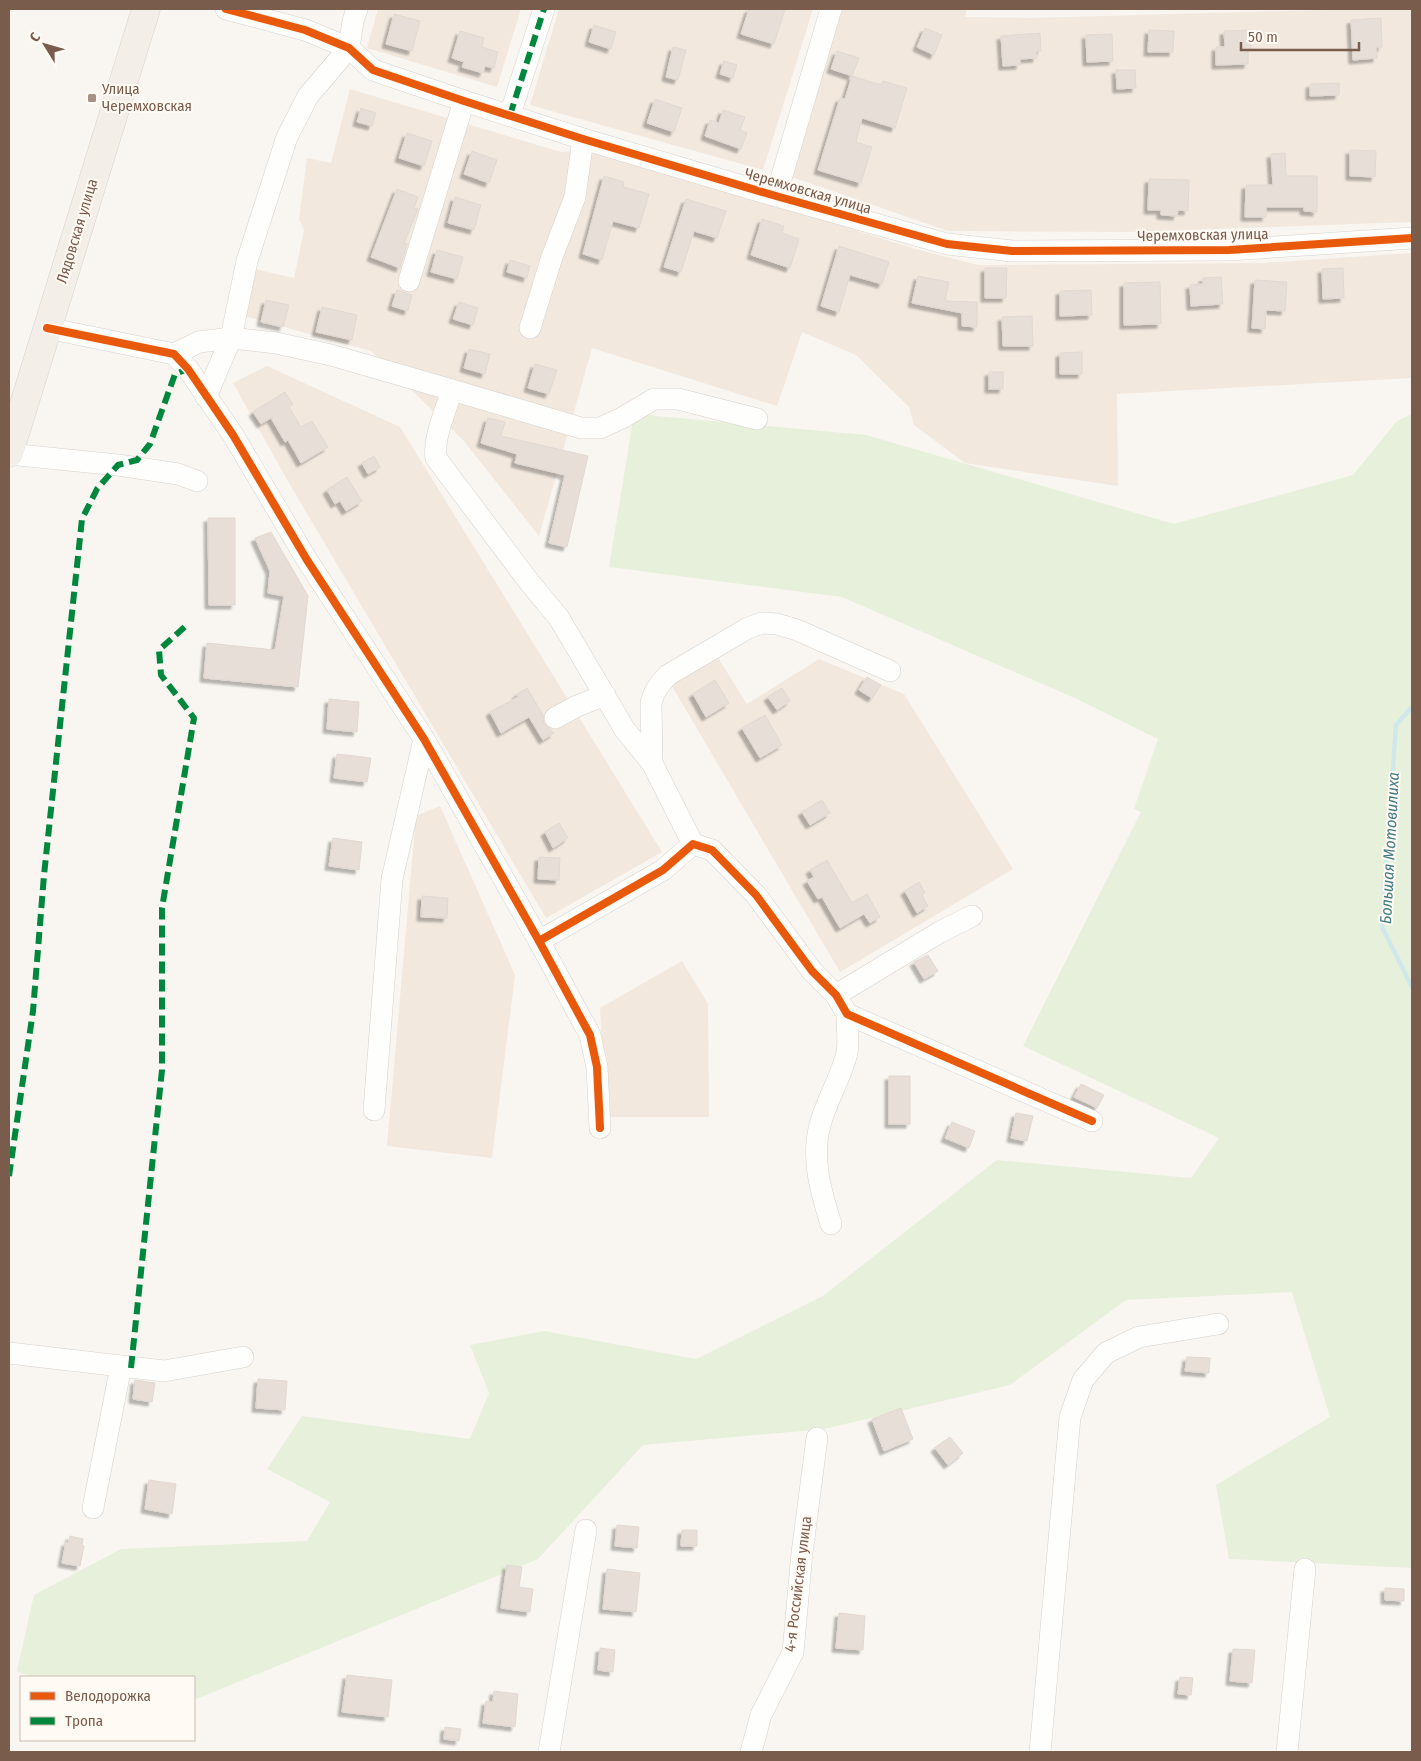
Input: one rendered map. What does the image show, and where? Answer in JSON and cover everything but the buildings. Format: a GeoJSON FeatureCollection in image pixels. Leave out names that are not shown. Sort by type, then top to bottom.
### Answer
{"type":"FeatureCollection","features":[{"type":"Feature","properties":{"kind":"main road","name":"Лядовская улица"},"geometry":{"type":"LineString","coordinates":[[9,454],[146,9]]}},
{"type":"Feature","properties":{"kind":"street","name":"Черемховская улица"},"geometry":{"type":"LineString","coordinates":[[226,9],[305,30],[349,48],[374,70],[464,101],[510,114],[583,139],[947,244],[1012,251],[1229,250],[1412,238]]}},
{"type":"Feature","properties":{"kind":"street"},"geometry":{"type":"LineString","coordinates":[[206,397],[231,338],[247,261],[287,137],[308,96],[349,48],[353,21],[357,9]]}},
{"type":"Feature","properties":{"kind":"street"},"geometry":{"type":"LineString","coordinates":[[510,114],[544,9]]}},
{"type":"Feature","properties":{"kind":"street","name":"Черемховская улица"},"geometry":{"type":"LineString","coordinates":[[776,196],[831,9]]}},
{"type":"Feature","properties":{"kind":"street"},"geometry":{"type":"LineString","coordinates":[[409,281],[464,101]]}},
{"type":"Feature","properties":{"kind":"street"},"geometry":{"type":"LineString","coordinates":[[530,328],[552,258],[575,197],[583,139]]}},
{"type":"Feature","properties":{"kind":"street"},"geometry":{"type":"LineString","coordinates":[[47,328],[174,354],[188,369],[233,435],[307,560],[424,739],[539,940],[590,1034],[596,1067],[600,1128]]}},
{"type":"Feature","properties":{"kind":"street"},"geometry":{"type":"LineString","coordinates":[[174,354],[199,342],[231,338],[276,343],[331,355],[581,428],[600,428],[622,418],[654,399],[678,399],[757,419]]}},
{"type":"Feature","properties":{"kind":"street"},"geometry":{"type":"LineString","coordinates":[[452,390],[437,441],[436,458],[530,583],[559,618],[625,730],[652,763],[693,844],[712,850],[734,870],[756,895],[812,971],[836,995],[847,1014],[847,1052],[820,1126],[816,1158],[818,1185],[831,1224]]}},
{"type":"Feature","properties":{"kind":"street"},"geometry":{"type":"LineString","coordinates":[[9,454],[152,470],[178,474],[198,481]]}},
{"type":"Feature","properties":{"kind":"street"},"geometry":{"type":"LineString","coordinates":[[652,763],[651,703],[659,684],[668,675],[748,628],[762,623],[777,624],[797,630],[890,671]]}},
{"type":"Feature","properties":{"kind":"street"},"geometry":{"type":"LineString","coordinates":[[556,718],[577,706],[605,696]]}},
{"type":"Feature","properties":{"kind":"street"},"geometry":{"type":"LineString","coordinates":[[374,1110],[392,879],[424,739]]}},
{"type":"Feature","properties":{"kind":"street"},"geometry":{"type":"LineString","coordinates":[[539,940],[663,870],[693,844]]}},
{"type":"Feature","properties":{"kind":"street"},"geometry":{"type":"LineString","coordinates":[[836,995],[940,932],[972,916]]}},
{"type":"Feature","properties":{"kind":"street"},"geometry":{"type":"LineString","coordinates":[[847,1014],[1092,1121]]}},
{"type":"Feature","properties":{"kind":"street"},"geometry":{"type":"LineString","coordinates":[[1040,1752],[1070,1417],[1082,1380],[1106,1353],[1139,1337],[1218,1324]]}},
{"type":"Feature","properties":{"kind":"street"},"geometry":{"type":"LineString","coordinates":[[9,1353],[164,1371],[243,1357]]}},
{"type":"Feature","properties":{"kind":"street"},"geometry":{"type":"LineString","coordinates":[[93,1508],[121,1366]]}},
{"type":"Feature","properties":{"kind":"street","name":"4-я Российская улица"},"geometry":{"type":"LineString","coordinates":[[752,1752],[761,1715],[793,1652],[802,1553],[816,1438]]}},
{"type":"Feature","properties":{"kind":"street"},"geometry":{"type":"LineString","coordinates":[[548,1752],[586,1530]]}},
{"type":"Feature","properties":{"kind":"street"},"geometry":{"type":"LineString","coordinates":[[1287,1752],[1305,1569]]}},
{"type":"Feature","properties":{"kind":"shaded area"},"geometry":{"type":"Polygon","coordinates":[[[378,9],[521,9],[497,87],[367,48],[378,9]]]}},
{"type":"Feature","properties":{"kind":"shaded area"},"geometry":{"type":"Polygon","coordinates":[[[559,9],[813,9],[763,170],[530,105],[559,9]]]}},
{"type":"Feature","properties":{"kind":"shaded area"},"geometry":{"type":"Polygon","coordinates":[[[843,9],[967,9],[965,17],[1030,18],[1412,9],[1412,222],[1128,232],[948,231],[792,177],[832,38],[843,9]]]}},
{"type":"Feature","properties":{"kind":"shaded area"},"geometry":{"type":"Polygon","coordinates":[[[350,89],[561,152],[596,150],[916,249],[978,265],[1262,263],[1412,253],[1412,378],[1117,394],[1118,486],[965,463],[914,425],[909,407],[856,355],[802,332],[777,406],[592,348],[539,536],[463,440],[371,351],[244,316],[255,269],[294,278],[304,230],[299,219],[307,158],[331,163],[350,89]]]}},
{"type":"Feature","properties":{"kind":"shaded area"},"geometry":{"type":"Polygon","coordinates":[[[267,366],[400,427],[662,852],[546,918],[289,483],[233,383],[267,366]]]}},
{"type":"Feature","properties":{"kind":"shaded area"},"geometry":{"type":"Polygon","coordinates":[[[715,653],[747,704],[819,659],[904,694],[1013,869],[840,972],[669,681],[715,653]]]}},
{"type":"Feature","properties":{"kind":"shaded area"},"geometry":{"type":"Polygon","coordinates":[[[440,806],[515,975],[492,1158],[387,1146],[416,816],[440,806]]]}},
{"type":"Feature","properties":{"kind":"shaded area"},"geometry":{"type":"Polygon","coordinates":[[[682,961],[708,1004],[709,1117],[606,1117],[600,1008],[682,961]]]}},
{"type":"Feature","properties":{"kind":"green space"},"geometry":{"type":"Polygon","coordinates":[[[634,414],[866,435],[1174,524],[1353,475],[1397,421],[1412,414],[1412,1568],[1229,1559],[1216,1485],[1330,1417],[1292,1292],[1126,1300],[1010,1385],[824,1429],[643,1445],[538,1559],[195,1700],[195,1676],[30,1676],[17,1671],[34,1595],[121,1549],[307,1541],[330,1502],[267,1469],[302,1416],[470,1439],[489,1393],[470,1345],[544,1331],[696,1359],[823,1296],[997,1160],[1191,1178],[1219,1138],[1023,1046],[1141,812],[1134,809],[1158,739],[1077,699],[842,597],[609,567],[634,414]]]}},
{"type":"Feature","properties":{"kind":"waterway","name":"Большая Мотовилиха"},"geometry":{"type":"LineString","coordinates":[[1412,707],[1396,725],[1382,927],[1412,987]]}},
{"type":"Feature","properties":{"kind":"marked path"},"geometry":{"type":"LineString","coordinates":[[510,115],[544,9]]}},
{"type":"Feature","properties":{"kind":"marked path"},"geometry":{"type":"LineString","coordinates":[[9,1176],[33,1011],[44,875],[82,519],[97,489],[118,465],[137,460],[150,444],[175,374],[188,369]]}},
{"type":"Feature","properties":{"kind":"marked path"},"geometry":{"type":"LineString","coordinates":[[131,1368],[162,1070],[162,908],[194,718],[161,675],[159,650],[188,624]]}},
{"type":"Feature","properties":{"kind":"cycle path"},"geometry":{"type":"LineString","coordinates":[[226,9],[305,30],[349,48],[373,70],[464,101],[583,139],[947,244],[1012,251],[1229,250],[1412,238]]}},
{"type":"Feature","properties":{"kind":"cycle path"},"geometry":{"type":"LineString","coordinates":[[47,328],[174,354],[188,369],[233,435],[307,560],[424,739],[539,941],[590,1035],[597,1067],[600,1128]]}},
{"type":"Feature","properties":{"kind":"cycle path"},"geometry":{"type":"LineString","coordinates":[[539,941],[663,870],[693,844],[712,850],[756,895],[812,971],[836,995],[847,1014],[1092,1121]]}},
{"type":"Feature","properties":{"kind":"place","name":"Улица Черемховская"},"geometry":{"type":"Point","coordinates":[92,98]}}]}
